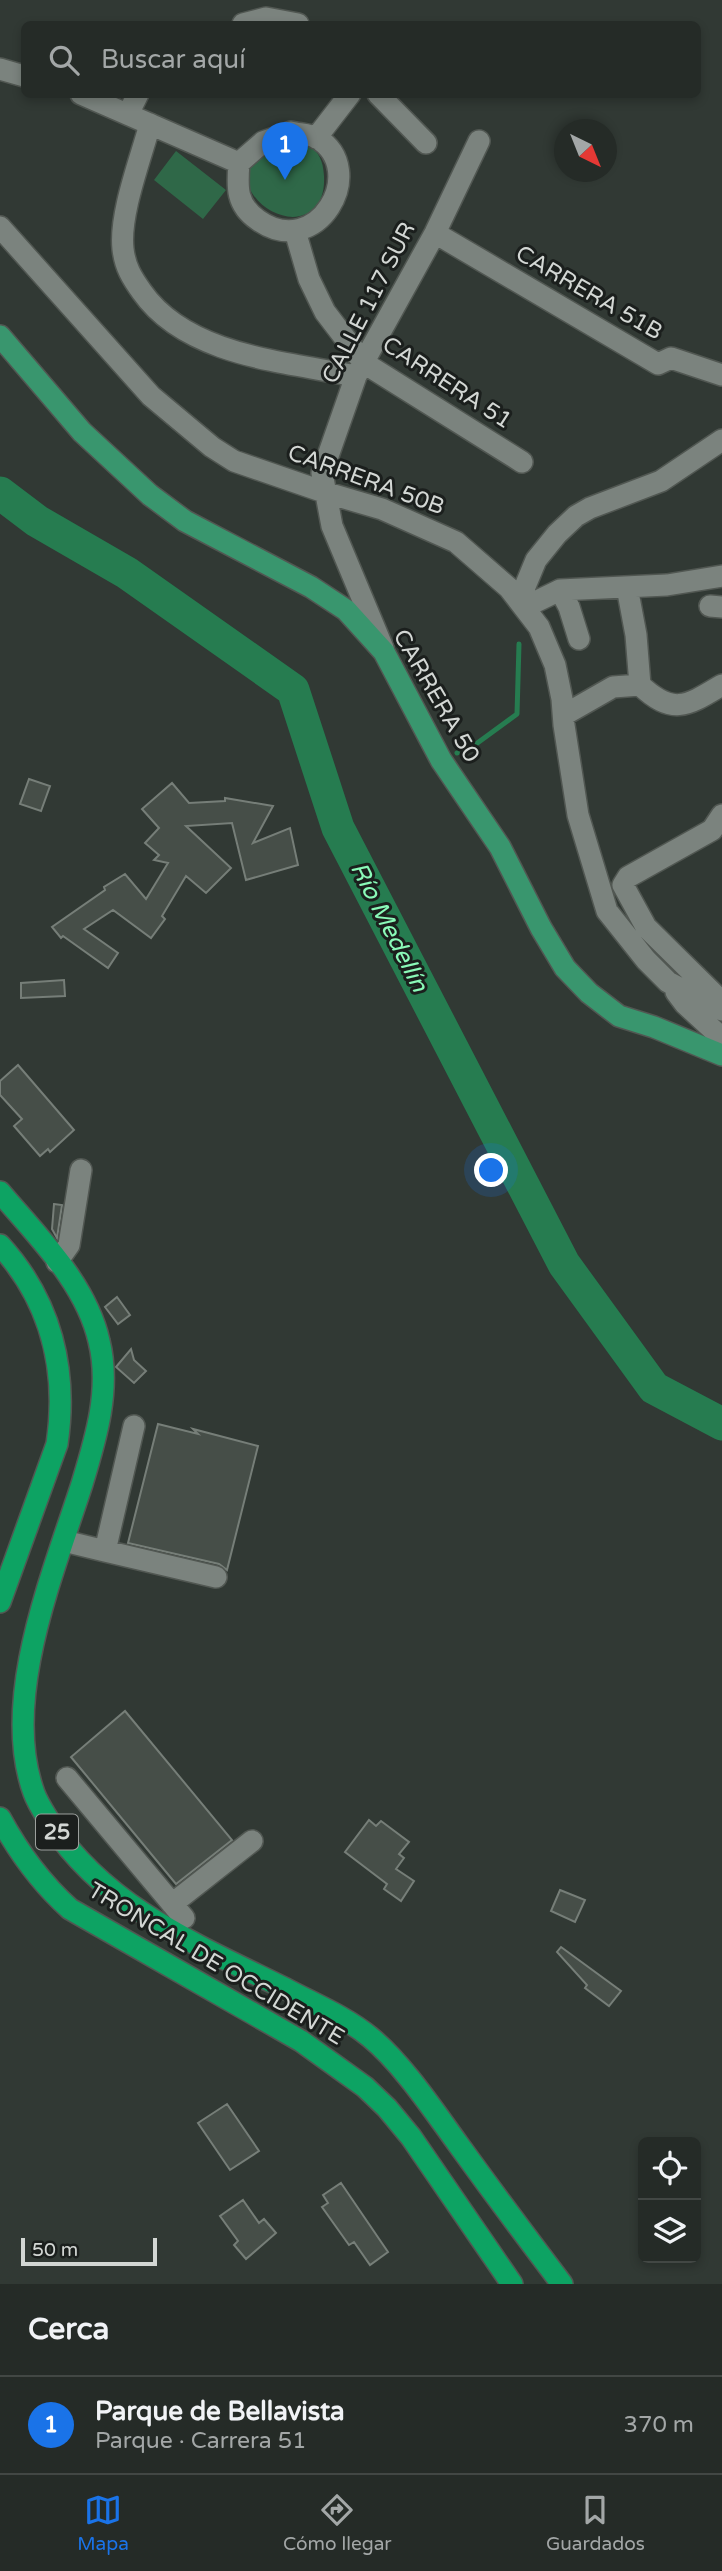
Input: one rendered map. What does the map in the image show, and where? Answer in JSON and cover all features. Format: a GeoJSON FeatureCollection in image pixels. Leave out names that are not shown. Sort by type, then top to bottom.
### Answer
{"type":"FeatureCollection","features":[{"type":"Feature","properties":{"kind":"highway","name":"TRONCAL DE OCCIDENTE"},"geometry":{"type":"LineString","coordinates":[[0,1192],[57,1262],[90,1315],[99,1341],[103,1366],[102,1404],[94,1443],[34,1634],[20,1722],[34,1794],[70,1851],[105,1886],[175,1934],[325,2009],[370,2037],[439,2117],[562,2284]]}},
{"type":"Feature","properties":{"kind":"highway"},"geometry":{"type":"LineString","coordinates":[[0,1245],[28,1281],[48,1321],[58,1363],[61,1416],[57,1444],[0,1602]]}},
{"type":"Feature","properties":{"kind":"highway","name":"TRONCAL DE OCCIDENTE"},"geometry":{"type":"LineString","coordinates":[[0,1818],[32,1869],[70,1909],[301,2040],[372,2093],[411,2137],[512,2284]]}},
{"type":"Feature","properties":{"kind":"main road","name":"CARRERA 50"},"geometry":{"type":"LineString","coordinates":[[0,336],[82,432],[150,495],[185,520],[311,587],[346,610],[384,652],[442,760],[500,847],[541,928],[565,968],[589,993],[619,1016],[654,1027],[722,1055]]}},
{"type":"Feature","properties":{"kind":"street"},"geometry":{"type":"LineString","coordinates":[[255,21],[267,18],[282,21]]}},
{"type":"Feature","properties":{"kind":"street"},"geometry":{"type":"LineString","coordinates":[[0,69],[21,75]]}},
{"type":"Feature","properties":{"kind":"street"},"geometry":{"type":"LineString","coordinates":[[90,98],[239,163]]}},
{"type":"Feature","properties":{"kind":"street"},"geometry":{"type":"LineString","coordinates":[[128,114],[136,98]]}},
{"type":"Feature","properties":{"kind":"street"},"geometry":{"type":"LineString","coordinates":[[316,138],[348,98]]}},
{"type":"Feature","properties":{"kind":"street"},"geometry":{"type":"LineString","coordinates":[[382,98],[426,143]]}},
{"type":"Feature","properties":{"kind":"street"},"geometry":{"type":"LineString","coordinates":[[150,124],[125,216],[122,248],[128,273],[147,299],[176,326],[238,352],[360,369]]}},
{"type":"Feature","properties":{"kind":"street"},"geometry":{"type":"LineString","coordinates":[[291,132],[316,138],[330,152],[338,171],[337,191],[329,210],[314,224],[295,231],[269,228],[248,213],[237,189],[239,163],[263,142],[291,132]]}},
{"type":"Feature","properties":{"kind":"street","name":"CALLE 117 SUR"},"geometry":{"type":"LineString","coordinates":[[384,652],[332,526],[322,473],[360,369],[435,233],[479,141]]}},
{"type":"Feature","properties":{"kind":"street","name":"CARRERA 50B"},"geometry":{"type":"LineString","coordinates":[[0,227],[135,378],[195,434],[234,461],[382,509],[456,542],[494,573],[539,627],[555,664],[579,815],[607,911],[646,960],[668,982],[722,1009]]}},
{"type":"Feature","properties":{"kind":"street","name":"CARRERA 51"},"geometry":{"type":"LineString","coordinates":[[295,231],[309,279],[325,312],[360,369],[522,462]]}},
{"type":"Feature","properties":{"kind":"street","name":"CARRERA 51B"},"geometry":{"type":"LineString","coordinates":[[435,233],[658,364],[671,358],[722,374]]}},
{"type":"Feature","properties":{"kind":"street"},"geometry":{"type":"LineString","coordinates":[[522,604],[536,560],[576,516],[661,481],[722,440]]}},
{"type":"Feature","properties":{"kind":"street"},"geometry":{"type":"LineString","coordinates":[[522,604],[560,590],[667,585],[722,576]]}},
{"type":"Feature","properties":{"kind":"street"},"geometry":{"type":"LineString","coordinates":[[627,587],[636,635],[640,685],[654,698],[675,706],[689,705],[722,685]]}},
{"type":"Feature","properties":{"kind":"street"},"geometry":{"type":"LineString","coordinates":[[560,590],[569,607],[579,639]]}},
{"type":"Feature","properties":{"kind":"street"},"geometry":{"type":"LineString","coordinates":[[564,715],[613,687],[640,685]]}},
{"type":"Feature","properties":{"kind":"street"},"geometry":{"type":"LineString","coordinates":[[722,815],[712,830],[628,877],[623,885],[646,927],[718,998],[722,1009]]}},
{"type":"Feature","properties":{"kind":"street"},"geometry":{"type":"LineString","coordinates":[[668,982],[685,1004],[722,1038]]}},
{"type":"Feature","properties":{"kind":"street"},"geometry":{"type":"LineString","coordinates":[[57,1262],[69,1245],[81,1170]]}},
{"type":"Feature","properties":{"kind":"street"},"geometry":{"type":"LineString","coordinates":[[105,1551],[134,1426]]}},
{"type":"Feature","properties":{"kind":"street"},"geometry":{"type":"LineString","coordinates":[[64,1541],[216,1577]]}},
{"type":"Feature","properties":{"kind":"street"},"geometry":{"type":"LineString","coordinates":[[67,1778],[178,1911],[252,1841]]}},
{"type":"Feature","properties":{"kind":"green space"},"geometry":{"type":"Polygon","coordinates":[[[307,143],[321,161],[324,176],[322,194],[316,207],[305,214],[293,217],[280,215],[256,198],[248,185],[247,168],[275,150],[307,143]]]}},
{"type":"Feature","properties":{"kind":"green space"},"geometry":{"type":"Polygon","coordinates":[[[176,151],[226,190],[203,219],[154,180],[176,151]]]}},
{"type":"Feature","properties":{"kind":"building"},"geometry":{"type":"Polygon","coordinates":[[[29,779],[50,786],[41,811],[20,804],[29,779]]]}},
{"type":"Feature","properties":{"kind":"building"},"geometry":{"type":"Polygon","coordinates":[[[172,783],[189,803],[225,801],[225,798],[273,806],[253,843],[290,828],[298,865],[246,880],[232,823],[186,826],[231,868],[206,893],[186,876],[162,916],[165,919],[151,938],[113,910],[84,929],[118,953],[108,968],[63,936],[61,938],[52,927],[125,874],[146,899],[168,863],[154,860],[159,855],[145,843],[159,828],[142,809],[172,783]]]}},
{"type":"Feature","properties":{"kind":"building"},"geometry":{"type":"Polygon","coordinates":[[[64,980],[65,996],[21,998],[21,983],[64,980]]]}},
{"type":"Feature","properties":{"kind":"building"},"geometry":{"type":"Polygon","coordinates":[[[18,1065],[74,1130],[50,1152],[48,1149],[40,1156],[14,1126],[22,1119],[0,1095],[0,1081],[18,1065]]]}},
{"type":"Feature","properties":{"kind":"building"},"geometry":{"type":"Polygon","coordinates":[[[54,1204],[62,1205],[57,1238],[52,1229],[54,1204]]]}},
{"type":"Feature","properties":{"kind":"building"},"geometry":{"type":"Polygon","coordinates":[[[117,1297],[130,1315],[118,1324],[105,1307],[117,1297]]]}},
{"type":"Feature","properties":{"kind":"building"},"geometry":{"type":"Polygon","coordinates":[[[131,1349],[134,1360],[146,1371],[134,1383],[116,1367],[131,1349]]]}},
{"type":"Feature","properties":{"kind":"building"},"geometry":{"type":"Polygon","coordinates":[[[158,1424],[198,1434],[193,1429],[258,1446],[227,1570],[219,1564],[128,1543],[158,1424]]]}},
{"type":"Feature","properties":{"kind":"building"},"geometry":{"type":"Polygon","coordinates":[[[125,1711],[232,1840],[176,1884],[71,1757],[125,1711]]]}},
{"type":"Feature","properties":{"kind":"building"},"geometry":{"type":"Polygon","coordinates":[[[369,1820],[376,1826],[381,1821],[409,1842],[399,1854],[404,1858],[396,1869],[414,1881],[401,1901],[384,1889],[387,1884],[345,1852],[369,1820]]]}},
{"type":"Feature","properties":{"kind":"building"},"geometry":{"type":"Polygon","coordinates":[[[560,1890],[585,1900],[575,1922],[551,1911],[560,1890]]]}},
{"type":"Feature","properties":{"kind":"building"},"geometry":{"type":"Polygon","coordinates":[[[561,1947],[621,1991],[609,2006],[585,1988],[587,1985],[557,1952],[561,1947]]]}},
{"type":"Feature","properties":{"kind":"building"},"geometry":{"type":"Polygon","coordinates":[[[227,2104],[259,2151],[230,2170],[198,2123],[227,2104]]]}},
{"type":"Feature","properties":{"kind":"building"},"geometry":{"type":"Polygon","coordinates":[[[341,2183],[388,2252],[370,2265],[354,2242],[349,2245],[322,2207],[328,2203],[323,2195],[341,2183]]]}},
{"type":"Feature","properties":{"kind":"building"},"geometry":{"type":"Polygon","coordinates":[[[243,2200],[259,2223],[264,2219],[276,2233],[246,2259],[234,2245],[238,2241],[220,2216],[243,2200]]]}},
{"type":"Feature","properties":{"kind":"waterway","name":"Río Medellín"},"geometry":{"type":"LineString","coordinates":[[0,493],[37,521],[127,573],[293,690],[338,828],[564,1264],[654,1388],[722,1424]]}},
{"type":"Feature","properties":{"kind":"waterway"},"geometry":{"type":"LineString","coordinates":[[457,753],[476,744],[517,714],[519,644]]}},
{"type":"Feature","properties":{"kind":"place","name":"Parque de Bellavista"},"geometry":{"type":"Point","coordinates":[285,180]}}]}
